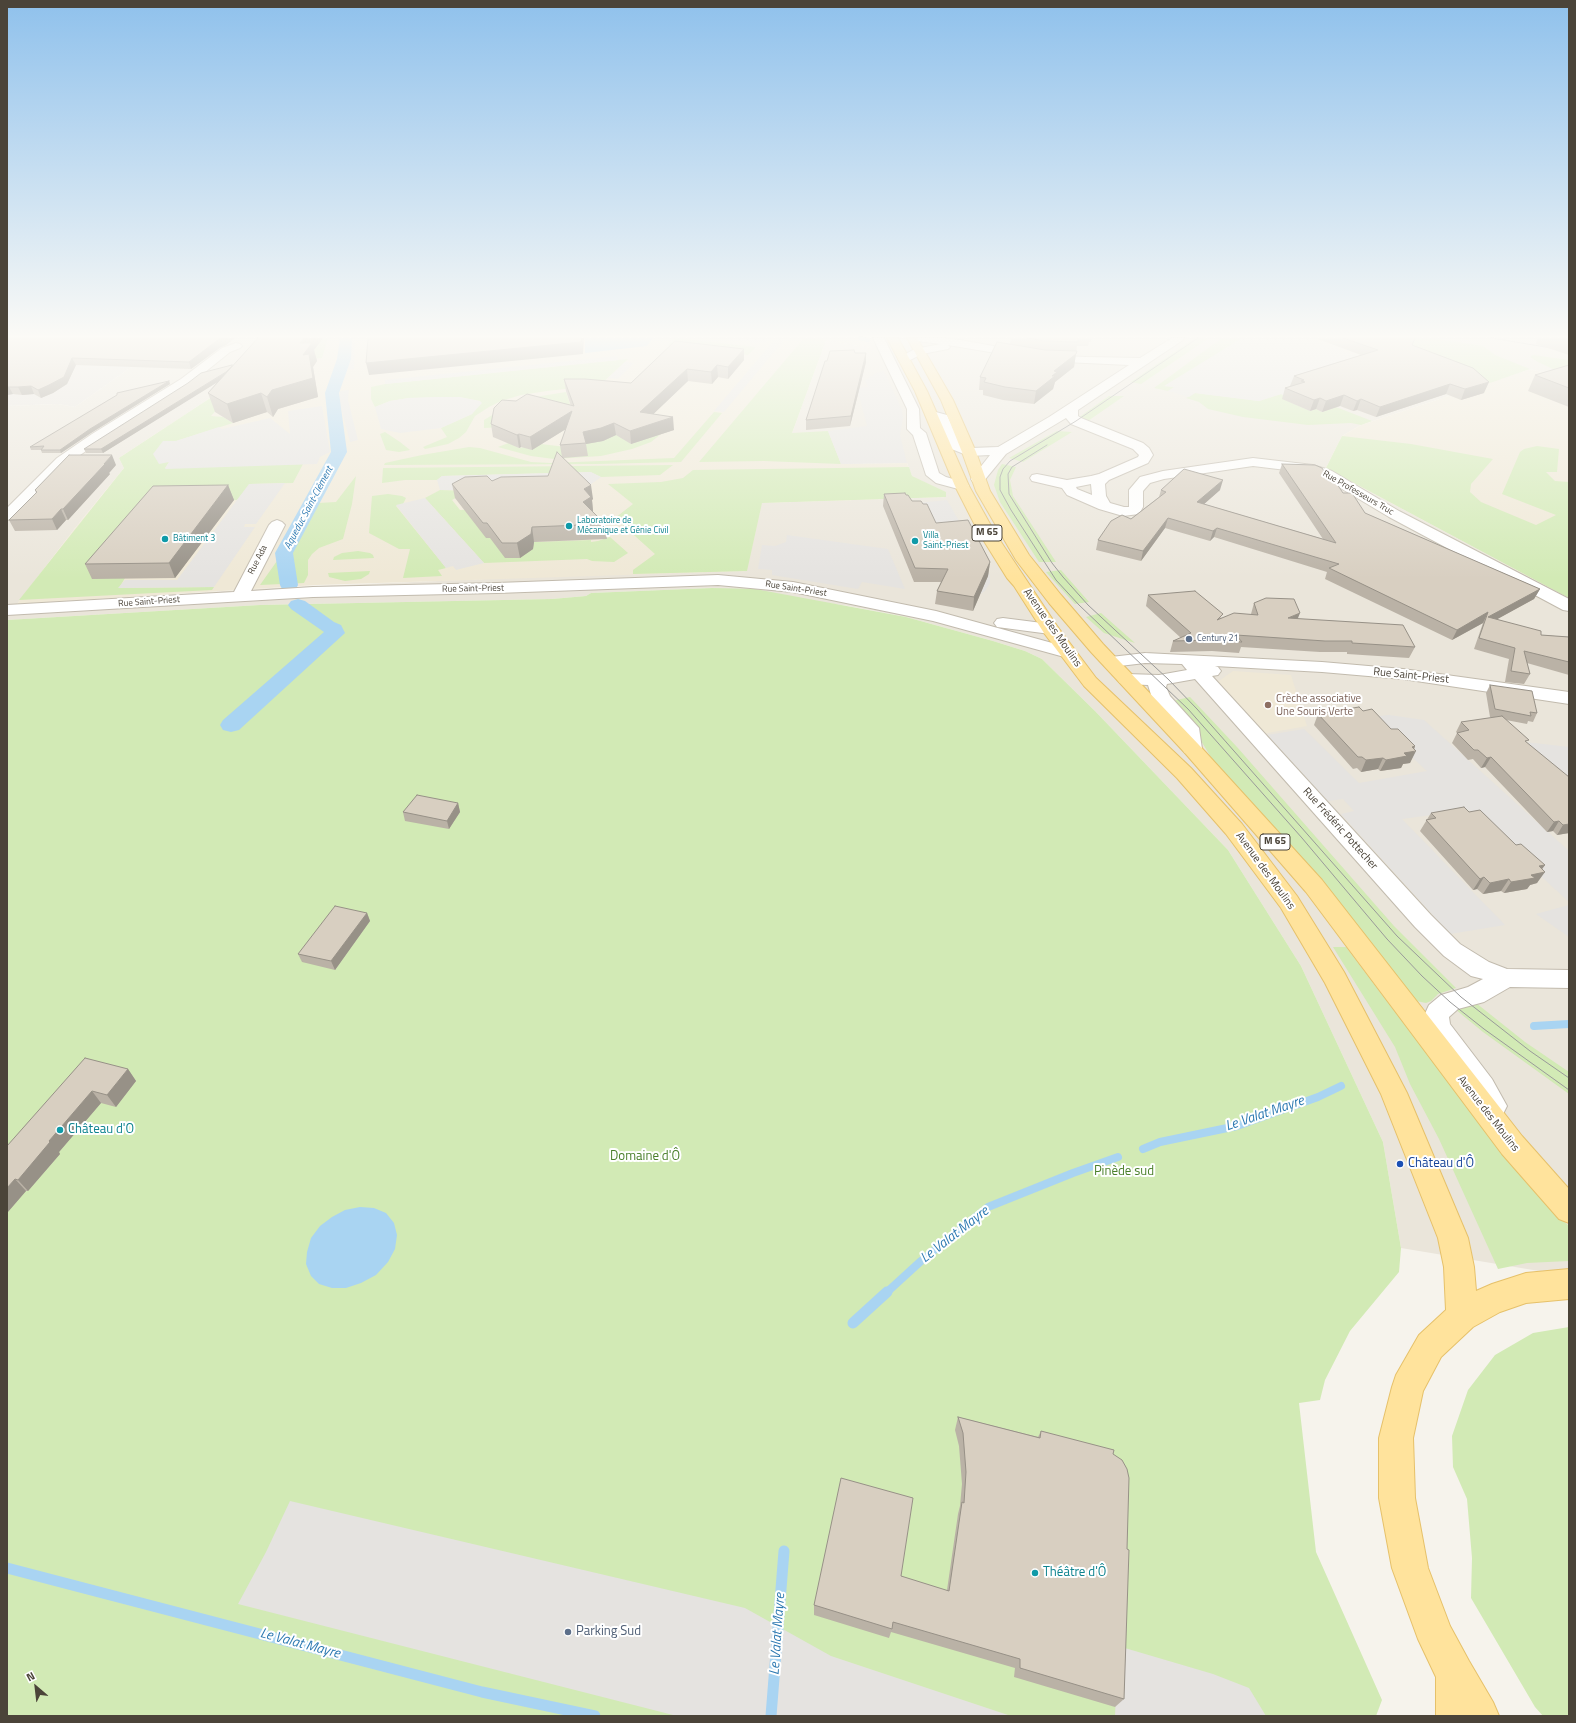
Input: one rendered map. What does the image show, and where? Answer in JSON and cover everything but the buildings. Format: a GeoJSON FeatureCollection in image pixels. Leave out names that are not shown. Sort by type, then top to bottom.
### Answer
{"type":"FeatureCollection","features":[{"type":"Feature","properties":{"kind":"main road","name":"Avenue des Moulins"},"geometry":{"type":"LineString","coordinates":[[934,418],[970,482],[987,533],[1014,578],[1020,583],[1050,629],[1090,682],[1184,773],[1234,829],[1289,902],[1320,953],[1394,1093],[1426,1168],[1453,1238],[1458,1267],[1462,1316]]}},
{"type":"Feature","properties":{"kind":"main road","name":"Avenue des Moulins"},"geometry":{"type":"LineString","coordinates":[[955,418],[969,452],[970,482]]}},
{"type":"Feature","properties":{"kind":"main road","name":"Avenue des Moulins"},"geometry":{"type":"LineString","coordinates":[[970,482],[983,491],[1022,557],[1054,599],[1192,749],[1314,886],[1512,1145],[1569,1210]]}},
{"type":"Feature","properties":{"kind":"main road"},"geometry":{"type":"LineString","coordinates":[[1050,629],[1065,631],[1104,655]]}},
{"type":"Feature","properties":{"kind":"main road"},"geometry":{"type":"LineString","coordinates":[[1068,653],[1099,673],[1112,679],[1126,679]]}},
{"type":"Feature","properties":{"kind":"main road"},"geometry":{"type":"LineString","coordinates":[[1479,1716],[1455,1675],[1422,1602],[1410,1568],[1397,1498],[1396,1438],[1408,1387],[1430,1346],[1462,1316],[1492,1299],[1526,1288],[1569,1284]]}},
{"type":"Feature","properties":{"kind":"main road"},"geometry":{"type":"LineString","coordinates":[[1455,1675],[1456,1716]]}},
{"type":"Feature","properties":{"kind":"street"},"geometry":{"type":"LineString","coordinates":[[7,516],[62,461],[127,418]]}},
{"type":"Feature","properties":{"kind":"street"},"geometry":{"type":"LineString","coordinates":[[914,418],[914,429],[919,433],[934,475],[941,480],[970,482],[1001,451],[1040,427],[1057,424],[1063,418]]}},
{"type":"Feature","properties":{"kind":"street","name":"Avenue des Moulins"},"geometry":{"type":"LineString","coordinates":[[942,418],[954,445],[969,452]]}},
{"type":"Feature","properties":{"kind":"street","name":"Rue Professeurs Truc"},"geometry":{"type":"LineString","coordinates":[[1037,478],[1069,485],[1074,482],[1104,477],[1143,460],[1146,455],[1138,446],[1078,423],[1073,418]]}},
{"type":"Feature","properties":{"kind":"street","name":"Rue Professeurs Truc"},"geometry":{"type":"LineString","coordinates":[[1057,424],[1127,442]]}},
{"type":"Feature","properties":{"kind":"street"},"geometry":{"type":"LineString","coordinates":[[969,452],[1001,451]]}},
{"type":"Feature","properties":{"kind":"street","name":"Rue Professeurs Truc"},"geometry":{"type":"LineString","coordinates":[[1069,485],[1072,492],[1104,506],[1123,512],[1134,511],[1136,507],[1136,490],[1145,480],[1163,475],[1253,462],[1313,469],[1327,474],[1394,514],[1569,606]]}},
{"type":"Feature","properties":{"kind":"street"},"geometry":{"type":"LineString","coordinates":[[1104,477],[1098,483],[1099,496],[1104,506]]}},
{"type":"Feature","properties":{"kind":"street","name":"Rue Ada"},"geometry":{"type":"LineString","coordinates":[[240,596],[277,525]]}},
{"type":"Feature","properties":{"kind":"street","name":"Rue Saint-Priest"},"geometry":{"type":"LineString","coordinates":[[7,610],[240,596],[718,580],[794,587],[936,616],[1068,653]]}},
{"type":"Feature","properties":{"kind":"street","name":"Rue Saint-Priest"},"geometry":{"type":"LineString","coordinates":[[995,622],[1012,619],[1034,604]]}},
{"type":"Feature","properties":{"kind":"street","name":"Rue Saint-Priest"},"geometry":{"type":"LineString","coordinates":[[936,616],[1050,629]]}},
{"type":"Feature","properties":{"kind":"street","name":"Rue Saint-Priest"},"geometry":{"type":"LineString","coordinates":[[1104,655],[1145,658],[1194,667],[1252,663],[1403,674],[1569,698]]}},
{"type":"Feature","properties":{"kind":"street","name":"Rue Saint-Priest"},"geometry":{"type":"LineString","coordinates":[[1126,679],[1159,680],[1194,667]]}},
{"type":"Feature","properties":{"kind":"street","name":"Rue Frédéric Pottecher"},"geometry":{"type":"LineString","coordinates":[[1194,667],[1423,921],[1457,954],[1480,969],[1508,978],[1569,979]]}},
{"type":"Feature","properties":{"kind":"street"},"geometry":{"type":"LineString","coordinates":[[1159,680],[1157,687],[1162,698],[1189,728],[1192,749]]}},
{"type":"Feature","properties":{"kind":"street","name":"Rue Frédéric Pottecher"},"geometry":{"type":"LineString","coordinates":[[1508,978],[1475,994],[1450,1002],[1438,1012],[1436,1018],[1438,1027],[1484,1087],[1512,1145]]}},
{"type":"Feature","properties":{"kind":"shaded area"},"geometry":{"type":"Polygon","coordinates":[[[7,418],[179,418],[119,458],[124,468],[75,528],[17,604],[273,588],[579,575],[746,571],[761,503],[946,497],[912,476],[907,463],[841,464],[792,433],[797,418],[1381,418],[1361,425],[1342,436],[1326,468],[1569,598],[1569,1276],[1401,1248],[1383,1142],[1301,966],[1228,850],[1095,711],[1042,659],[1025,651],[906,617],[849,606],[712,588],[591,593],[586,596],[552,599],[260,605],[7,620],[7,418]]]}},
{"type":"Feature","properties":{"kind":"shaded area"},"geometry":{"type":"Polygon","coordinates":[[[179,418],[797,418],[792,433],[828,431],[841,464],[907,463],[912,476],[946,492],[946,497],[762,503],[747,571],[316,585],[17,604],[75,528],[124,468],[119,458],[179,418]]]}},
{"type":"Feature","properties":{"kind":"shaded area"},"geometry":{"type":"Polygon","coordinates":[[[268,418],[271,418],[290,434],[289,418],[324,418],[330,452],[320,457],[317,464],[165,469],[169,462],[159,464],[153,454],[163,441],[176,441],[219,427],[222,429],[268,418]]]}},
{"type":"Feature","properties":{"kind":"shaded area"},"geometry":{"type":"Polygon","coordinates":[[[344,418],[353,418],[358,440],[350,442],[344,418]]]}},
{"type":"Feature","properties":{"kind":"shaded area"},"geometry":{"type":"Polygon","coordinates":[[[378,418],[462,418],[441,428],[400,433],[381,429],[378,418]]]}},
{"type":"Feature","properties":{"kind":"shaded area"},"geometry":{"type":"Polygon","coordinates":[[[865,418],[903,418],[900,435],[907,463],[841,464],[828,431],[867,426],[865,418]]]}},
{"type":"Feature","properties":{"kind":"shaded area"},"geometry":{"type":"Polygon","coordinates":[[[1381,418],[1569,418],[1569,598],[1326,468],[1342,436],[1361,425],[1381,418]]]}},
{"type":"Feature","properties":{"kind":"shaded area"},"geometry":{"type":"Polygon","coordinates":[[[591,472],[601,477],[583,490],[440,490],[437,480],[442,476],[591,472]]]}},
{"type":"Feature","properties":{"kind":"shaded area"},"geometry":{"type":"Polygon","coordinates":[[[285,483],[256,524],[245,524],[244,527],[255,527],[214,587],[118,588],[125,580],[177,580],[249,484],[285,483]]]}},
{"type":"Feature","properties":{"kind":"shaded area"},"geometry":{"type":"Polygon","coordinates":[[[425,498],[484,563],[456,570],[453,566],[446,568],[396,505],[425,498]]]}},
{"type":"Feature","properties":{"kind":"shaded area"},"geometry":{"type":"Polygon","coordinates":[[[947,500],[990,576],[990,583],[985,591],[974,598],[918,503],[947,500]]]}},
{"type":"Feature","properties":{"kind":"shaded area"},"geometry":{"type":"Polygon","coordinates":[[[787,535],[888,549],[905,589],[862,582],[858,589],[772,575],[772,570],[758,569],[762,545],[775,546],[786,542],[787,535]]]}},
{"type":"Feature","properties":{"kind":"shaded area","name":"Crèche associative Une Souris Verte"},"geometry":{"type":"Polygon","coordinates":[[[1233,671],[1291,675],[1307,726],[1262,734],[1216,683],[1233,671]]]}},
{"type":"Feature","properties":{"kind":"shaded area"},"geometry":{"type":"Polygon","coordinates":[[[1389,715],[1424,720],[1569,851],[1569,902],[1469,810],[1402,819],[1505,925],[1450,934],[1341,814],[1354,811],[1343,799],[1328,801],[1267,735],[1304,729],[1359,783],[1427,771],[1368,717],[1389,715]]]}},
{"type":"Feature","properties":{"kind":"shaded area"},"geometry":{"type":"Polygon","coordinates":[[[1517,741],[1569,747],[1569,785],[1517,741]]]}},
{"type":"Feature","properties":{"kind":"shaded area"},"geometry":{"type":"Polygon","coordinates":[[[1569,905],[1569,937],[1536,914],[1569,905]]]}},
{"type":"Feature","properties":{"kind":"shaded area","name":"Parking Sud"},"geometry":{"type":"Polygon","coordinates":[[[290,1501],[745,1608],[831,1656],[1011,1716],[677,1716],[238,1604],[266,1552],[290,1501]]]}},
{"type":"Feature","properties":{"kind":"shaded area"},"geometry":{"type":"Polygon","coordinates":[[[1118,1646],[1213,1674],[1249,1688],[1266,1716],[1115,1716],[1118,1646]]]}},
{"type":"Feature","properties":{"kind":"green space"},"geometry":{"type":"Polygon","coordinates":[[[179,418],[225,418],[233,423],[176,441],[163,441],[169,462],[165,468],[303,464],[293,483],[250,484],[237,500],[234,500],[93,578],[125,578],[119,588],[214,587],[212,590],[19,600],[124,468],[119,458],[179,418]]]}},
{"type":"Feature","properties":{"kind":"green space"},"geometry":{"type":"Polygon","coordinates":[[[462,418],[474,418],[466,432],[459,438],[448,444],[425,449],[423,447],[447,437],[441,428],[462,418]]]}},
{"type":"Feature","properties":{"kind":"green space"},"geometry":{"type":"Polygon","coordinates":[[[487,418],[534,418],[506,427],[484,428],[484,420],[487,418]]]}},
{"type":"Feature","properties":{"kind":"green space"},"geometry":{"type":"Polygon","coordinates":[[[708,418],[717,418],[681,462],[384,465],[385,463],[422,455],[469,447],[480,448],[531,462],[551,463],[674,458],[708,418]]]}},
{"type":"Feature","properties":{"kind":"green space"},"geometry":{"type":"Polygon","coordinates":[[[736,418],[797,418],[792,433],[828,431],[841,464],[764,461],[699,462],[736,418]]]}},
{"type":"Feature","properties":{"kind":"green space"},"geometry":{"type":"Polygon","coordinates":[[[1079,418],[1092,418],[1085,423],[1079,418]]]}},
{"type":"Feature","properties":{"kind":"green space"},"geometry":{"type":"Polygon","coordinates":[[[1254,418],[1365,418],[1372,421],[1361,425],[1351,423],[1308,425],[1254,418]]]}},
{"type":"Feature","properties":{"kind":"green space"},"geometry":{"type":"Polygon","coordinates":[[[601,420],[631,444],[648,438],[663,428],[661,434],[651,442],[632,449],[601,456],[554,459],[531,456],[498,447],[519,439],[513,445],[519,448],[541,444],[566,447],[562,457],[587,456],[584,444],[601,420]]]}},
{"type":"Feature","properties":{"kind":"green space"},"geometry":{"type":"Polygon","coordinates":[[[1057,431],[1072,432],[1023,462],[1009,458],[1057,431]]]}},
{"type":"Feature","properties":{"kind":"green space"},"geometry":{"type":"Polygon","coordinates":[[[385,432],[410,450],[399,452],[386,450],[380,434],[385,432]]]}},
{"type":"Feature","properties":{"kind":"green space"},"geometry":{"type":"Polygon","coordinates":[[[1342,436],[1411,444],[1493,459],[1471,484],[1470,492],[1481,502],[1536,525],[1556,515],[1502,494],[1520,452],[1524,449],[1537,446],[1559,449],[1557,472],[1546,472],[1555,481],[1569,482],[1569,598],[1326,468],[1342,436]]]}},
{"type":"Feature","properties":{"kind":"green space"},"geometry":{"type":"Polygon","coordinates":[[[1002,464],[1016,467],[1010,480],[1013,496],[1056,562],[1039,562],[1000,502],[994,485],[998,470],[1002,464]]]}},
{"type":"Feature","properties":{"kind":"green space"},"geometry":{"type":"Polygon","coordinates":[[[673,465],[660,475],[601,477],[590,472],[442,476],[437,480],[405,480],[382,483],[383,468],[673,465]]]}},
{"type":"Feature","properties":{"kind":"green space"},"geometry":{"type":"Polygon","coordinates":[[[909,467],[912,476],[946,492],[946,497],[762,503],[747,571],[633,574],[633,570],[655,554],[615,518],[633,504],[608,484],[661,482],[683,478],[693,470],[909,467]]]}},
{"type":"Feature","properties":{"kind":"green space"},"geometry":{"type":"Polygon","coordinates":[[[356,476],[352,504],[343,539],[319,548],[312,554],[308,560],[308,575],[304,583],[260,585],[318,503],[336,502],[356,476]]]}},
{"type":"Feature","properties":{"kind":"green space"},"geometry":{"type":"Polygon","coordinates":[[[440,490],[468,491],[452,500],[460,510],[485,509],[497,538],[534,542],[591,540],[591,542],[610,537],[628,553],[614,562],[592,561],[587,559],[484,563],[425,498],[440,490]]]}},
{"type":"Feature","properties":{"kind":"green space"},"geometry":{"type":"Polygon","coordinates":[[[388,494],[406,498],[403,504],[396,506],[446,568],[438,570],[442,576],[403,578],[410,549],[399,549],[369,533],[372,496],[388,494]]]}},
{"type":"Feature","properties":{"kind":"green space"},"geometry":{"type":"Polygon","coordinates":[[[358,551],[370,553],[374,558],[333,560],[334,557],[342,553],[358,551]]]}},
{"type":"Feature","properties":{"kind":"green space"},"geometry":{"type":"Polygon","coordinates":[[[1061,570],[1089,602],[1075,604],[1046,572],[1061,570]]]}},
{"type":"Feature","properties":{"kind":"green space"},"geometry":{"type":"Polygon","coordinates":[[[370,571],[369,574],[361,579],[345,581],[329,577],[328,573],[370,571]]]}},
{"type":"Feature","properties":{"kind":"green space","name":"Domaine d'Ô"},"geometry":{"type":"Polygon","coordinates":[[[712,588],[755,589],[906,617],[993,641],[1025,651],[1042,659],[1095,711],[1228,850],[1301,966],[1383,1142],[1401,1248],[1399,1272],[1350,1331],[1325,1380],[1320,1400],[1299,1403],[1316,1552],[1382,1700],[1376,1716],[7,1716],[7,620],[260,605],[552,599],[586,596],[591,593],[712,588]]]}},
{"type":"Feature","properties":{"kind":"green space"},"geometry":{"type":"Polygon","coordinates":[[[1101,613],[1135,643],[1104,633],[1086,617],[1101,613]]]}},
{"type":"Feature","properties":{"kind":"green space"},"geometry":{"type":"Polygon","coordinates":[[[1190,697],[1237,747],[1394,926],[1456,988],[1438,994],[1431,1001],[1426,1003],[1416,1001],[1235,788],[1212,759],[1194,729],[1168,702],[1190,697]]]}},
{"type":"Feature","properties":{"kind":"green space"},"geometry":{"type":"Polygon","coordinates":[[[1333,947],[1346,947],[1457,1094],[1556,1215],[1569,1226],[1569,1261],[1527,1263],[1498,1269],[1439,1139],[1410,1084],[1395,1047],[1333,947]]]}},
{"type":"Feature","properties":{"kind":"green space"},"geometry":{"type":"Polygon","coordinates":[[[1476,1003],[1525,1042],[1569,1072],[1569,1094],[1483,1032],[1455,1009],[1476,1003]]]}},
{"type":"Feature","properties":{"kind":"green space"},"geometry":{"type":"Polygon","coordinates":[[[1569,1327],[1569,1716],[1543,1716],[1535,1707],[1471,1598],[1472,1558],[1467,1499],[1453,1467],[1452,1436],[1468,1390],[1495,1355],[1533,1333],[1569,1327]]]}},
{"type":"Feature","properties":{"kind":"water"},"geometry":{"type":"Polygon","coordinates":[[[360,1207],[374,1208],[386,1213],[394,1223],[397,1235],[395,1249],[388,1262],[376,1275],[361,1283],[346,1288],[332,1288],[319,1284],[311,1276],[306,1264],[307,1252],[311,1238],[320,1226],[332,1217],[345,1210],[360,1207]]]}},
{"type":"Feature","properties":{"kind":"waterway","name":"Aqueduc Saint-Clément"},"geometry":{"type":"LineString","coordinates":[[289,585],[284,553],[339,452],[335,418]]}},
{"type":"Feature","properties":{"kind":"waterway","name":"Aqueduc Saint-Clément"},"geometry":{"type":"LineString","coordinates":[[231,725],[335,633],[334,629],[327,626],[298,605]]}},
{"type":"Feature","properties":{"kind":"waterway","name":"Le Valat Mayre"},"geometry":{"type":"LineString","coordinates":[[1534,1026],[1569,1024]]}},
{"type":"Feature","properties":{"kind":"waterway","name":"Le Valat Mayre"},"geometry":{"type":"LineString","coordinates":[[1143,1149],[1160,1142],[1237,1126],[1318,1097],[1341,1086]]}},
{"type":"Feature","properties":{"kind":"waterway","name":"Le Valat Mayre"},"geometry":{"type":"LineString","coordinates":[[886,1293],[921,1261],[988,1207],[1073,1173],[1118,1157]]}},
{"type":"Feature","properties":{"kind":"waterway","name":"Le Valat Mayre"},"geometry":{"type":"LineString","coordinates":[[853,1323],[887,1292]]}},
{"type":"Feature","properties":{"kind":"waterway","name":"Le Valat Mayre"},"geometry":{"type":"LineString","coordinates":[[771,1716],[784,1551]]}},
{"type":"Feature","properties":{"kind":"waterway","name":"Le Valat Mayre"},"geometry":{"type":"LineString","coordinates":[[7,1568],[482,1692],[595,1716]]}},
{"type":"Feature","properties":{"kind":"tram line"},"geometry":{"type":"LineString","coordinates":[[1080,418],[1010,461],[1003,469],[1000,477],[1000,490],[1011,510],[1056,580],[1079,605],[1188,709],[1302,838],[1387,939],[1422,976],[1450,1002],[1484,1029],[1569,1090]]}},
{"type":"Feature","properties":{"kind":"tram line"},"geometry":{"type":"LineString","coordinates":[[1047,445],[1012,467],[1008,474],[1009,494],[1052,563],[1063,577],[1088,605],[1168,679],[1197,709],[1397,936],[1461,997],[1530,1051],[1569,1078]]}},
{"type":"Feature","properties":{"kind":"place","name":"Laboratoire de Mécanique et Génie Civil"},"geometry":{"type":"Point","coordinates":[569,526]}},
{"type":"Feature","properties":{"kind":"place","name":"Bâtiment 3"},"geometry":{"type":"Point","coordinates":[165,539]}},
{"type":"Feature","properties":{"kind":"place","name":"Villa Saint-Priest"},"geometry":{"type":"Point","coordinates":[915,541]}},
{"type":"Feature","properties":{"kind":"place","name":"Century 21"},"geometry":{"type":"Point","coordinates":[1189,639]}},
{"type":"Feature","properties":{"kind":"place","name":"Crèche associative Une Souris Verte"},"geometry":{"type":"Point","coordinates":[1268,705]}},
{"type":"Feature","properties":{"kind":"place","name":"Château d'O"},"geometry":{"type":"Point","coordinates":[60,1130]}},
{"type":"Feature","properties":{"kind":"place","name":"Château d'Ô"},"geometry":{"type":"Point","coordinates":[1400,1164]}},
{"type":"Feature","properties":{"kind":"place","name":"Théâtre d'Ô"},"geometry":{"type":"Point","coordinates":[1035,1573]}},
{"type":"Feature","properties":{"kind":"place","name":"Parking Sud"},"geometry":{"type":"Point","coordinates":[568,1632]}},
{"type":"Feature","properties":{"kind":"park label","name":"Pinède sud"},"geometry":{"type":"Point","coordinates":[1124,1172]}}]}
